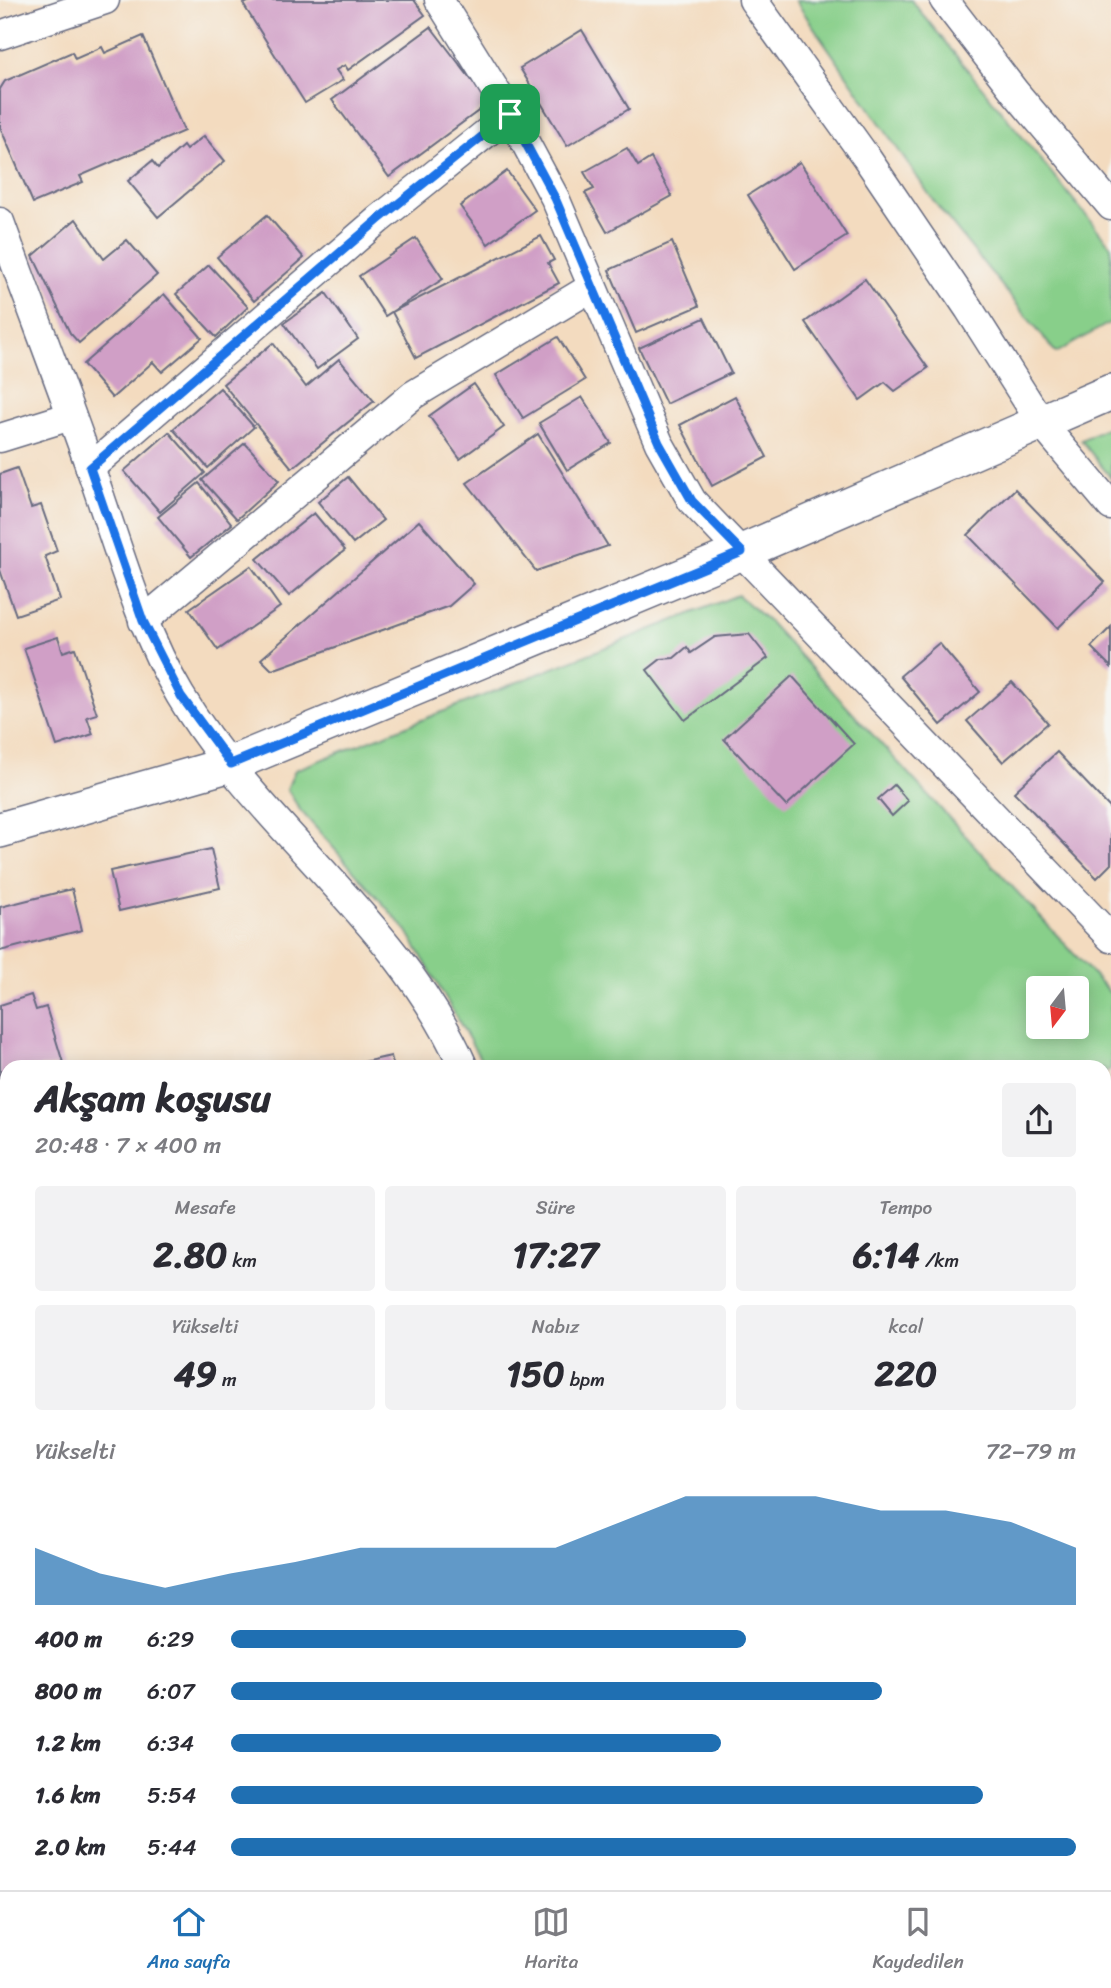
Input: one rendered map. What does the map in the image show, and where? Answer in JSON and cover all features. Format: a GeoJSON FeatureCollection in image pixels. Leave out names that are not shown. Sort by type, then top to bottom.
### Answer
{"type":"FeatureCollection","features":[{"type":"Feature","properties":{"kind":"street"},"geometry":{"type":"LineString","coordinates":[[0,35],[105,0]]}},
{"type":"Feature","properties":{"kind":"street"},"geometry":{"type":"LineString","coordinates":[[439,0],[510,114],[555,198],[659,443],[692,501],[1111,938]]}},
{"type":"Feature","properties":{"kind":"street"},"geometry":{"type":"LineString","coordinates":[[753,0],[866,157],[969,309],[1042,424],[1111,506]]}},
{"type":"Feature","properties":{"kind":"street"},"geometry":{"type":"LineString","coordinates":[[944,0],[1015,92],[1111,206]]}},
{"type":"Feature","properties":{"kind":"street"},"geometry":{"type":"LineString","coordinates":[[90,468],[378,220],[510,114]]}},
{"type":"Feature","properties":{"kind":"street"},"geometry":{"type":"LineString","coordinates":[[0,222],[7,265],[71,416],[143,621],[181,696],[231,764],[301,849],[366,916],[413,978],[459,1060]]}},
{"type":"Feature","properties":{"kind":"street"},"geometry":{"type":"LineString","coordinates":[[143,621],[414,395],[592,287]]}},
{"type":"Feature","properties":{"kind":"street"},"geometry":{"type":"LineString","coordinates":[[0,830],[231,764],[742,552],[1111,392]]}},
{"type":"Feature","properties":{"kind":"street"},"geometry":{"type":"LineString","coordinates":[[0,438],[71,416]]}},
{"type":"Feature","properties":{"kind":"green space"},"geometry":{"type":"Polygon","coordinates":[[[795,0],[911,0],[1111,246],[1111,322],[1056,353],[935,203],[795,0]]]}},
{"type":"Feature","properties":{"kind":"green space"},"geometry":{"type":"Polygon","coordinates":[[[1111,425],[1111,478],[1081,440],[1111,425]]]}},
{"type":"Feature","properties":{"kind":"green space"},"geometry":{"type":"Polygon","coordinates":[[[738,595],[769,622],[1111,994],[1111,1060],[481,1060],[407,931],[300,810],[287,789],[295,770],[738,595]]]}},
{"type":"Feature","properties":{"kind":"building"},"geometry":{"type":"Polygon","coordinates":[[[253,0],[414,0],[425,15],[348,70],[345,65],[336,70],[343,80],[305,103],[243,4],[253,0]]]}},
{"type":"Feature","properties":{"kind":"building"},"geometry":{"type":"Polygon","coordinates":[[[431,27],[489,103],[389,177],[332,100],[431,27]]]}},
{"type":"Feature","properties":{"kind":"building"},"geometry":{"type":"Polygon","coordinates":[[[582,30],[629,109],[567,146],[520,68],[582,30]]]}},
{"type":"Feature","properties":{"kind":"building"},"geometry":{"type":"Polygon","coordinates":[[[143,36],[184,131],[80,176],[83,182],[33,203],[0,127],[0,89],[5,81],[72,52],[75,59],[102,47],[105,53],[143,36]]]}},
{"type":"Feature","properties":{"kind":"building"},"geometry":{"type":"Polygon","coordinates":[[[204,136],[225,161],[158,217],[128,181],[152,161],[158,168],[183,146],[186,150],[204,136]]]}},
{"type":"Feature","properties":{"kind":"building"},"geometry":{"type":"Polygon","coordinates":[[[627,148],[638,166],[651,158],[672,196],[607,232],[585,193],[594,189],[584,172],[627,148]]]}},
{"type":"Feature","properties":{"kind":"building"},"geometry":{"type":"Polygon","coordinates":[[[800,162],[847,236],[795,269],[748,195],[800,162]]]}},
{"type":"Feature","properties":{"kind":"building"},"geometry":{"type":"Polygon","coordinates":[[[507,171],[535,210],[488,244],[460,206],[507,171]]]}},
{"type":"Feature","properties":{"kind":"building"},"geometry":{"type":"Polygon","coordinates":[[[267,215],[304,258],[254,301],[217,257],[267,215]]]}},
{"type":"Feature","properties":{"kind":"building"},"geometry":{"type":"Polygon","coordinates":[[[76,219],[104,259],[127,240],[157,275],[79,343],[70,333],[33,256],[76,219]]]}},
{"type":"Feature","properties":{"kind":"building"},"geometry":{"type":"Polygon","coordinates":[[[541,236],[554,260],[548,263],[559,283],[416,358],[392,312],[541,236]]]}},
{"type":"Feature","properties":{"kind":"building"},"geometry":{"type":"Polygon","coordinates":[[[416,238],[443,279],[385,316],[359,276],[416,238]]]}},
{"type":"Feature","properties":{"kind":"building"},"geometry":{"type":"Polygon","coordinates":[[[672,242],[699,306],[636,333],[609,270],[672,242]]]}},
{"type":"Feature","properties":{"kind":"building"},"geometry":{"type":"Polygon","coordinates":[[[209,265],[248,307],[216,337],[176,294],[209,265]]]}},
{"type":"Feature","properties":{"kind":"building"},"geometry":{"type":"Polygon","coordinates":[[[865,279],[928,368],[895,391],[885,382],[860,400],[805,322],[865,279]]]}},
{"type":"Feature","properties":{"kind":"building"},"geometry":{"type":"Polygon","coordinates":[[[326,293],[358,339],[317,369],[284,323],[326,293]]]}},
{"type":"Feature","properties":{"kind":"building"},"geometry":{"type":"Polygon","coordinates":[[[164,294],[202,338],[162,372],[153,362],[112,398],[83,364],[164,294]]]}},
{"type":"Feature","properties":{"kind":"building"},"geometry":{"type":"Polygon","coordinates":[[[704,318],[731,373],[666,404],[639,348],[704,318]]]}},
{"type":"Feature","properties":{"kind":"building"},"geometry":{"type":"Polygon","coordinates":[[[558,337],[585,380],[523,418],[496,375],[558,337]]]}},
{"type":"Feature","properties":{"kind":"building"},"geometry":{"type":"Polygon","coordinates":[[[273,343],[306,387],[339,359],[374,401],[292,468],[223,384],[273,343]]]}},
{"type":"Feature","properties":{"kind":"building"},"geometry":{"type":"Polygon","coordinates":[[[474,384],[504,427],[460,459],[429,416],[474,384]]]}},
{"type":"Feature","properties":{"kind":"building"},"geometry":{"type":"Polygon","coordinates":[[[220,388],[254,427],[208,468],[173,429],[220,388]]]}},
{"type":"Feature","properties":{"kind":"building"},"geometry":{"type":"Polygon","coordinates":[[[735,396],[767,457],[712,486],[680,425],[735,396]]]}},
{"type":"Feature","properties":{"kind":"building"},"geometry":{"type":"Polygon","coordinates":[[[582,397],[611,443],[567,470],[539,423],[582,397]]]}},
{"type":"Feature","properties":{"kind":"building"},"geometry":{"type":"Polygon","coordinates":[[[169,432],[205,473],[160,512],[124,471],[169,432]]]}},
{"type":"Feature","properties":{"kind":"building"},"geometry":{"type":"Polygon","coordinates":[[[538,434],[608,546],[536,571],[467,483],[538,434]]]}},
{"type":"Feature","properties":{"kind":"building"},"geometry":{"type":"Polygon","coordinates":[[[245,443],[279,481],[237,519],[202,480],[245,443]]]}},
{"type":"Feature","properties":{"kind":"building"},"geometry":{"type":"Polygon","coordinates":[[[17,468],[31,508],[41,505],[57,551],[45,556],[60,600],[16,615],[0,570],[0,474],[17,468]]]}},
{"type":"Feature","properties":{"kind":"building"},"geometry":{"type":"Polygon","coordinates":[[[348,477],[383,520],[353,544],[318,502],[348,477]]]}},
{"type":"Feature","properties":{"kind":"building"},"geometry":{"type":"Polygon","coordinates":[[[199,483],[232,524],[191,557],[158,517],[199,483]]]}},
{"type":"Feature","properties":{"kind":"building"},"geometry":{"type":"Polygon","coordinates":[[[1015,489],[1105,582],[1058,628],[968,535],[1015,489]]]}},
{"type":"Feature","properties":{"kind":"building"},"geometry":{"type":"Polygon","coordinates":[[[314,513],[345,550],[289,596],[257,559],[314,513]]]}},
{"type":"Feature","properties":{"kind":"building"},"geometry":{"type":"Polygon","coordinates":[[[419,521],[474,584],[449,606],[272,670],[261,659],[419,521]]]}},
{"type":"Feature","properties":{"kind":"building"},"geometry":{"type":"Polygon","coordinates":[[[251,566],[280,607],[218,650],[189,609],[251,566]]]}},
{"type":"Feature","properties":{"kind":"building"},"geometry":{"type":"Polygon","coordinates":[[[1111,627],[1111,667],[1091,647],[1111,627]]]}},
{"type":"Feature","properties":{"kind":"building"},"geometry":{"type":"Polygon","coordinates":[[[749,634],[768,658],[685,720],[647,670],[661,659],[674,658],[687,647],[691,653],[715,637],[749,634]]]}},
{"type":"Feature","properties":{"kind":"building"},"geometry":{"type":"Polygon","coordinates":[[[58,637],[63,652],[75,648],[97,714],[87,717],[93,734],[57,746],[24,648],[58,637]]]}},
{"type":"Feature","properties":{"kind":"building"},"geometry":{"type":"Polygon","coordinates":[[[939,643],[980,692],[941,725],[900,676],[939,643]]]}},
{"type":"Feature","properties":{"kind":"building"},"geometry":{"type":"Polygon","coordinates":[[[792,676],[854,744],[786,806],[724,739],[792,676]]]}},
{"type":"Feature","properties":{"kind":"building"},"geometry":{"type":"Polygon","coordinates":[[[1012,682],[1048,723],[1003,762],[967,721],[1012,682]]]}},
{"type":"Feature","properties":{"kind":"building"},"geometry":{"type":"Polygon","coordinates":[[[1057,752],[1111,809],[1111,864],[1097,878],[1014,792],[1057,752]]]}},
{"type":"Feature","properties":{"kind":"building"},"geometry":{"type":"Polygon","coordinates":[[[894,785],[908,801],[892,816],[878,799],[894,785]]]}},
{"type":"Feature","properties":{"kind":"building"},"geometry":{"type":"Polygon","coordinates":[[[211,849],[220,888],[119,911],[110,871],[211,849]]]}},
{"type":"Feature","properties":{"kind":"building"},"geometry":{"type":"Polygon","coordinates":[[[72,889],[82,930],[0,951],[0,907],[72,889]]]}},
{"type":"Feature","properties":{"kind":"building"},"geometry":{"type":"Polygon","coordinates":[[[31,995],[36,1010],[46,1007],[62,1060],[0,1060],[0,1005],[31,995]]]}},
{"type":"Feature","properties":{"kind":"building"},"geometry":{"type":"Polygon","coordinates":[[[391,1056],[392,1060],[373,1060],[391,1056]]]}},
{"type":"Feature","properties":{"kind":"route"},"geometry":{"type":"LineString","coordinates":[[510,114],[555,198],[659,443],[692,501],[742,552],[231,764],[181,696],[143,621],[90,468],[378,220],[510,114]]}}]}
